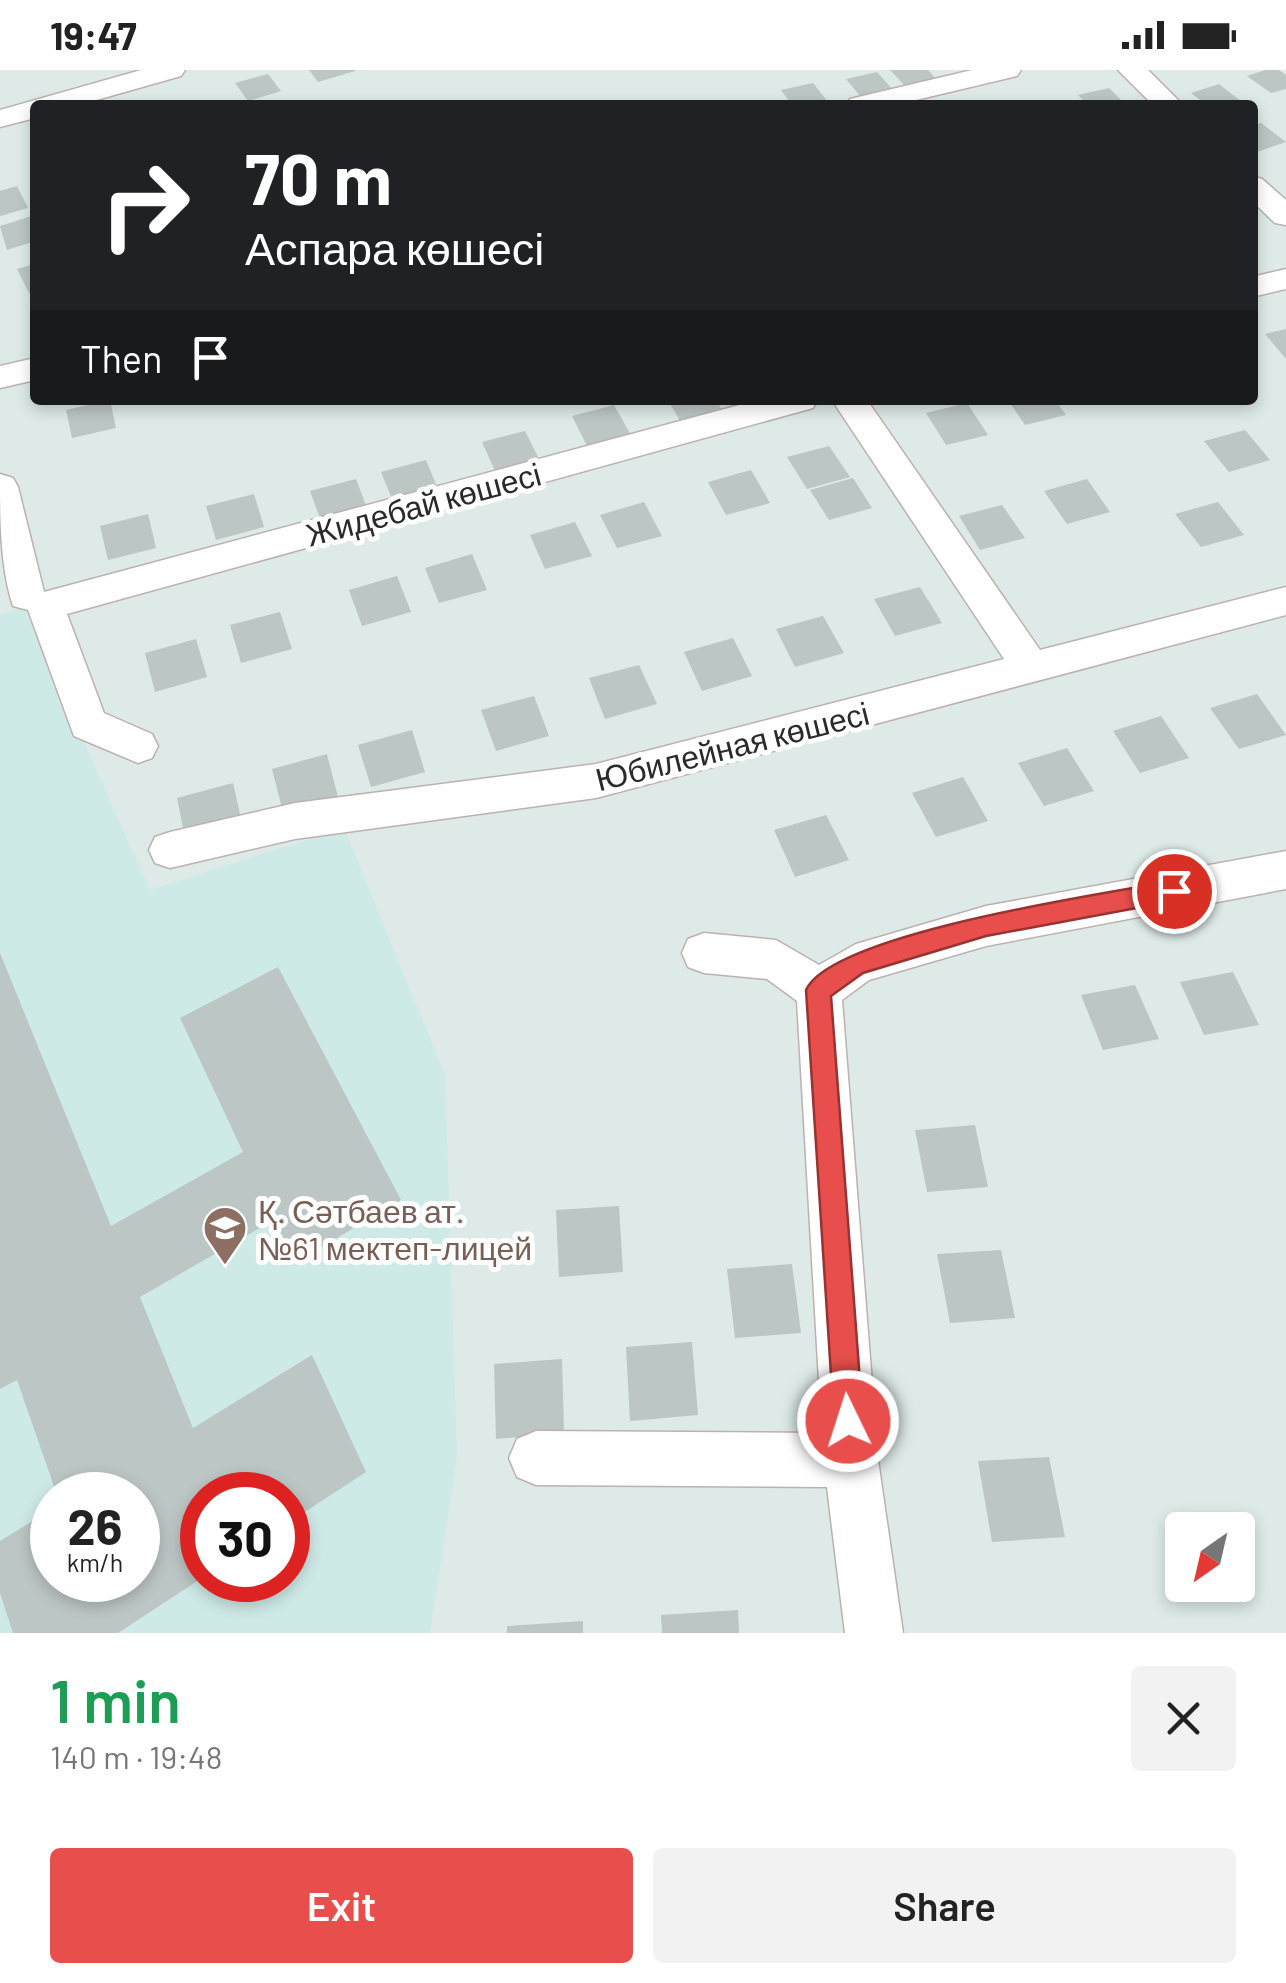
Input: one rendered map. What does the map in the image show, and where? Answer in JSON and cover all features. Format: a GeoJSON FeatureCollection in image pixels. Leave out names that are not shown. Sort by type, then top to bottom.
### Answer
{"type":"FeatureCollection","features":[{"type":"Feature","properties":{"kind":"street"},"geometry":{"type":"LineString","coordinates":[[66,100],[171,70]]}},
{"type":"Feature","properties":{"kind":"street"},"geometry":{"type":"LineString","coordinates":[[881,100],[1008,70]]}},
{"type":"Feature","properties":{"kind":"street"},"geometry":{"type":"LineString","coordinates":[[1132,70],[1164,100]]}},
{"type":"Feature","properties":{"kind":"street"},"geometry":{"type":"LineString","coordinates":[[0,118],[30,109]]}},
{"type":"Feature","properties":{"kind":"street"},"geometry":{"type":"LineString","coordinates":[[1258,190],[1286,216]]}},
{"type":"Feature","properties":{"kind":"street"},"geometry":{"type":"LineString","coordinates":[[1258,285],[1286,278]]}},
{"type":"Feature","properties":{"kind":"street"},"geometry":{"type":"LineString","coordinates":[[0,377],[30,370]]}},
{"type":"Feature","properties":{"kind":"street","name":"Жидебай көшесі"},"geometry":{"type":"LineString","coordinates":[[24,603],[782,405]]}},
{"type":"Feature","properties":{"kind":"street"},"geometry":{"type":"LineString","coordinates":[[852,405],[1030,668]]}},
{"type":"Feature","properties":{"kind":"street"},"geometry":{"type":"LineString","coordinates":[[0,487],[5,533],[24,603],[88,724],[138,746]]}},
{"type":"Feature","properties":{"kind":"street","name":"Юбилейная көшесі"},"geometry":{"type":"LineString","coordinates":[[170,850],[296,821],[596,782],[1286,601]]}},
{"type":"Feature","properties":{"kind":"street"},"geometry":{"type":"LineString","coordinates":[[818,990],[856,964],[986,926],[1286,870]]}},
{"type":"Feature","properties":{"kind":"street"},"geometry":{"type":"LineString","coordinates":[[704,953],[776,960],[818,990]]}},
{"type":"Feature","properties":{"kind":"street"},"geometry":{"type":"LineString","coordinates":[[818,990],[851,1460],[874,1633]]}},
{"type":"Feature","properties":{"kind":"street"},"geometry":{"type":"LineString","coordinates":[[536,1458],[851,1460]]}},
{"type":"Feature","properties":{"kind":"shaded area","name":"Қ. Сәтбаев ат. №61 мектеп-лицей"},"geometry":{"type":"Polygon","coordinates":[[[23,606],[150,890],[344,828],[445,1075],[457,1456],[430,1633],[0,1633],[0,616],[23,606]]]}},
{"type":"Feature","properties":{"kind":"building"},"geometry":{"type":"Polygon","coordinates":[[[309,70],[355,70],[355,71],[318,82],[309,70]]]}},
{"type":"Feature","properties":{"kind":"building"},"geometry":{"type":"Polygon","coordinates":[[[890,70],[928,70],[937,80],[906,87],[890,70]]]}},
{"type":"Feature","properties":{"kind":"building"},"geometry":{"type":"Polygon","coordinates":[[[1279,70],[1286,75],[1286,89],[1271,93],[1247,76],[1279,70]]]}},
{"type":"Feature","properties":{"kind":"building"},"geometry":{"type":"Polygon","coordinates":[[[877,72],[893,90],[861,97],[846,79],[877,72]]]}},
{"type":"Feature","properties":{"kind":"building"},"geometry":{"type":"Polygon","coordinates":[[[268,74],[281,91],[247,100],[235,83],[268,74]]]}},
{"type":"Feature","properties":{"kind":"building"},"geometry":{"type":"Polygon","coordinates":[[[813,83],[826,100],[788,100],[781,90],[813,83]]]}},
{"type":"Feature","properties":{"kind":"building"},"geometry":{"type":"Polygon","coordinates":[[[1219,84],[1239,100],[1200,100],[1191,93],[1219,84]]]}},
{"type":"Feature","properties":{"kind":"building"},"geometry":{"type":"Polygon","coordinates":[[[1109,88],[1121,100],[1083,100],[1078,95],[1109,88]]]}},
{"type":"Feature","properties":{"kind":"building"},"geometry":{"type":"Polygon","coordinates":[[[1261,123],[1286,142],[1258,152],[1261,123]]]}},
{"type":"Feature","properties":{"kind":"building"},"geometry":{"type":"Polygon","coordinates":[[[17,186],[28,208],[0,216],[0,191],[17,186]]]}},
{"type":"Feature","properties":{"kind":"building"},"geometry":{"type":"Polygon","coordinates":[[[30,217],[30,243],[7,250],[0,226],[30,217]]]}},
{"type":"Feature","properties":{"kind":"building"},"geometry":{"type":"Polygon","coordinates":[[[30,265],[30,293],[29,293],[17,269],[30,265]]]}},
{"type":"Feature","properties":{"kind":"building"},"geometry":{"type":"Polygon","coordinates":[[[1286,329],[1286,359],[1265,334],[1286,329]]]}},
{"type":"Feature","properties":{"kind":"building"},"geometry":{"type":"Polygon","coordinates":[[[111,405],[116,428],[72,438],[66,410],[111,405]]]}},
{"type":"Feature","properties":{"kind":"building"},"geometry":{"type":"Polygon","coordinates":[[[614,405],[631,435],[587,446],[572,416],[614,405]]]}},
{"type":"Feature","properties":{"kind":"building"},"geometry":{"type":"Polygon","coordinates":[[[671,405],[719,405],[722,410],[680,421],[671,405]]]}},
{"type":"Feature","properties":{"kind":"building"},"geometry":{"type":"Polygon","coordinates":[[[968,405],[988,435],[946,445],[926,413],[968,405]]]}},
{"type":"Feature","properties":{"kind":"building"},"geometry":{"type":"Polygon","coordinates":[[[1011,405],[1059,405],[1066,415],[1025,425],[1011,405]]]}},
{"type":"Feature","properties":{"kind":"building"},"geometry":{"type":"Polygon","coordinates":[[[1245,430],[1270,460],[1229,472],[1204,441],[1245,430]]]}},
{"type":"Feature","properties":{"kind":"building"},"geometry":{"type":"Polygon","coordinates":[[[525,431],[540,461],[496,473],[482,442],[525,431]]]}},
{"type":"Feature","properties":{"kind":"building"},"geometry":{"type":"Polygon","coordinates":[[[829,446],[850,477],[807,489],[787,457],[829,446]]]}},
{"type":"Feature","properties":{"kind":"building"},"geometry":{"type":"Polygon","coordinates":[[[426,460],[439,492],[394,504],[381,472],[426,460]]]}},
{"type":"Feature","properties":{"kind":"building"},"geometry":{"type":"Polygon","coordinates":[[[751,470],[770,503],[726,515],[708,482],[751,470]]]}},
{"type":"Feature","properties":{"kind":"building"},"geometry":{"type":"Polygon","coordinates":[[[853,478],[872,508],[829,520],[810,490],[853,478]]]}},
{"type":"Feature","properties":{"kind":"building"},"geometry":{"type":"Polygon","coordinates":[[[356,479],[368,511],[322,524],[310,491],[356,479]]]}},
{"type":"Feature","properties":{"kind":"building"},"geometry":{"type":"Polygon","coordinates":[[[1087,479],[1110,512],[1067,524],[1044,491],[1087,479]]]}},
{"type":"Feature","properties":{"kind":"building"},"geometry":{"type":"Polygon","coordinates":[[[254,494],[264,527],[216,540],[206,506],[254,494]]]}},
{"type":"Feature","properties":{"kind":"building"},"geometry":{"type":"Polygon","coordinates":[[[644,502],[662,536],[617,548],[600,515],[644,502]]]}},
{"type":"Feature","properties":{"kind":"building"},"geometry":{"type":"Polygon","coordinates":[[[1218,502],[1244,535],[1201,547],[1175,514],[1218,502]]]}},
{"type":"Feature","properties":{"kind":"building"},"geometry":{"type":"Polygon","coordinates":[[[1002,505],[1025,538],[980,550],[959,516],[1002,505]]]}},
{"type":"Feature","properties":{"kind":"building"},"geometry":{"type":"Polygon","coordinates":[[[148,514],[156,548],[108,560],[100,526],[148,514]]]}},
{"type":"Feature","properties":{"kind":"building"},"geometry":{"type":"Polygon","coordinates":[[[575,522],[592,556],[545,569],[530,535],[575,522]]]}},
{"type":"Feature","properties":{"kind":"building"},"geometry":{"type":"Polygon","coordinates":[[[472,554],[487,590],[439,603],[425,568],[472,554]]]}},
{"type":"Feature","properties":{"kind":"building"},"geometry":{"type":"Polygon","coordinates":[[[397,576],[411,612],[362,626],[349,590],[397,576]]]}},
{"type":"Feature","properties":{"kind":"building"},"geometry":{"type":"Polygon","coordinates":[[[920,587],[942,623],[895,636],[874,599],[920,587]]]}},
{"type":"Feature","properties":{"kind":"building"},"geometry":{"type":"Polygon","coordinates":[[[280,612],[292,649],[241,663],[230,625],[280,612]]]}},
{"type":"Feature","properties":{"kind":"building"},"geometry":{"type":"Polygon","coordinates":[[[823,616],[844,653],[795,667],[776,629],[823,616]]]}},
{"type":"Feature","properties":{"kind":"building"},"geometry":{"type":"Polygon","coordinates":[[[733,638],[752,676],[702,691],[684,652],[733,638]]]}},
{"type":"Feature","properties":{"kind":"building"},"geometry":{"type":"Polygon","coordinates":[[[196,639],[207,677],[155,692],[145,653],[196,639]]]}},
{"type":"Feature","properties":{"kind":"building"},"geometry":{"type":"Polygon","coordinates":[[[639,665],[657,704],[605,719],[589,678],[639,665]]]}},
{"type":"Feature","properties":{"kind":"building"},"geometry":{"type":"Polygon","coordinates":[[[1257,694],[1286,735],[1239,749],[1210,708],[1257,694]]]}},
{"type":"Feature","properties":{"kind":"building"},"geometry":{"type":"Polygon","coordinates":[[[534,696],[549,736],[496,751],[481,710],[534,696]]]}},
{"type":"Feature","properties":{"kind":"building"},"geometry":{"type":"Polygon","coordinates":[[[1161,716],[1189,758],[1140,773],[1113,731],[1161,716]]]}},
{"type":"Feature","properties":{"kind":"building"},"geometry":{"type":"Polygon","coordinates":[[[412,730],[425,772],[371,787],[358,745],[412,730]]]}},
{"type":"Feature","properties":{"kind":"building"},"geometry":{"type":"Polygon","coordinates":[[[1067,748],[1094,791],[1044,806],[1018,763],[1067,748]]]}},
{"type":"Feature","properties":{"kind":"building"},"geometry":{"type":"Polygon","coordinates":[[[327,754],[338,797],[283,812],[272,769],[327,754]]]}},
{"type":"Feature","properties":{"kind":"building"},"geometry":{"type":"Polygon","coordinates":[[[963,777],[988,821],[936,837],[912,793],[963,777]]]}},
{"type":"Feature","properties":{"kind":"building"},"geometry":{"type":"Polygon","coordinates":[[[233,783],[243,827],[186,843],[177,798],[233,783]]]}},
{"type":"Feature","properties":{"kind":"building"},"geometry":{"type":"Polygon","coordinates":[[[826,815],[849,860],[795,877],[774,830],[826,815]]]}},
{"type":"Feature","properties":{"kind":"building"},"geometry":{"type":"Polygon","coordinates":[[[0,953],[111,1226],[243,1152],[180,1018],[278,967],[401,1200],[293,1264],[272,1221],[140,1297],[193,1428],[312,1355],[366,1472],[310,1509],[310,1472],[180,1472],[180,1592],[118,1633],[13,1633],[0,1593],[0,1541],[30,1523],[30,1602],[160,1602],[160,1472],[49,1472],[17,1380],[0,1389],[0,953]]]}},
{"type":"Feature","properties":{"kind":"building"},"geometry":{"type":"Polygon","coordinates":[[[1233,972],[1259,1025],[1204,1035],[1180,982],[1233,972]]]}},
{"type":"Feature","properties":{"kind":"building"},"geometry":{"type":"Polygon","coordinates":[[[1135,985],[1159,1039],[1103,1050],[1081,995],[1135,985]]]}},
{"type":"Feature","properties":{"kind":"building"},"geometry":{"type":"Polygon","coordinates":[[[975,1125],[988,1187],[927,1192],[915,1130],[975,1125]]]}},
{"type":"Feature","properties":{"kind":"building"},"geometry":{"type":"Polygon","coordinates":[[[619,1206],[623,1272],[559,1277],[556,1210],[619,1206]]]}},
{"type":"Feature","properties":{"kind":"building"},"geometry":{"type":"Polygon","coordinates":[[[1001,1250],[1015,1318],[950,1323],[937,1254],[1001,1250]]]}},
{"type":"Feature","properties":{"kind":"building"},"geometry":{"type":"Polygon","coordinates":[[[792,1264],[801,1333],[735,1338],[727,1269],[792,1264]]]}},
{"type":"Feature","properties":{"kind":"building"},"geometry":{"type":"Polygon","coordinates":[[[692,1342],[698,1415],[630,1421],[626,1347],[692,1342]]]}},
{"type":"Feature","properties":{"kind":"building"},"geometry":{"type":"Polygon","coordinates":[[[562,1359],[564,1433],[496,1439],[494,1364],[562,1359]]]}},
{"type":"Feature","properties":{"kind":"building"},"geometry":{"type":"Polygon","coordinates":[[[1049,1457],[1065,1537],[992,1542],[978,1461],[1049,1457]]]}},
{"type":"Feature","properties":{"kind":"building"},"geometry":{"type":"Polygon","coordinates":[[[738,1610],[739,1633],[662,1633],[661,1615],[738,1610]]]}},
{"type":"Feature","properties":{"kind":"building"},"geometry":{"type":"Polygon","coordinates":[[[583,1621],[583,1633],[507,1633],[507,1626],[583,1621]]]}},
{"type":"Feature","properties":{"kind":"place","name":"Қ. Сәтбаев ат. №61 мектеп-лицей"},"geometry":{"type":"Point","coordinates":[225,1266]}},
{"type":"Feature","properties":{"kind":"route"},"geometry":{"type":"LineString","coordinates":[[848,1421],[818,990],[856,964],[986,926],[1174,891]]}}]}
